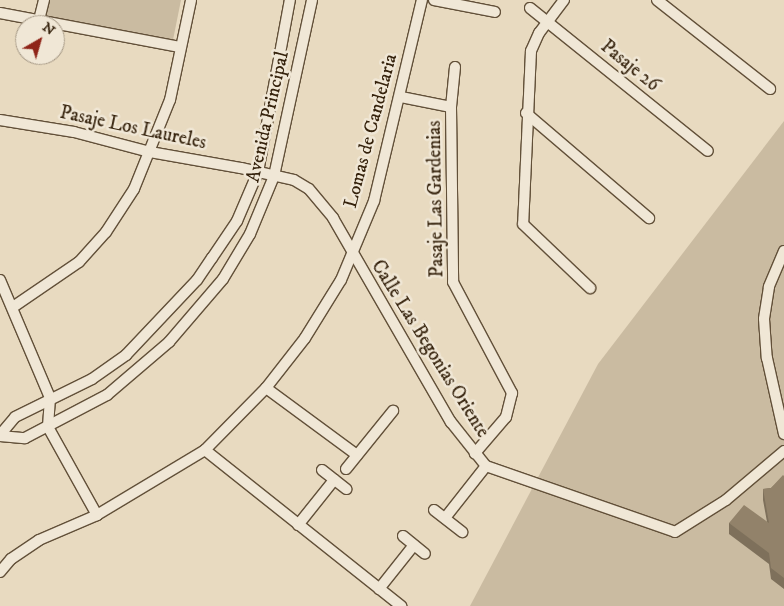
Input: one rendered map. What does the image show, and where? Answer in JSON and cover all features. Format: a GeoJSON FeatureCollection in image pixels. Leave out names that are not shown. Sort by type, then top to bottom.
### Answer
{"type":"FeatureCollection","features":[{"type":"Feature","properties":{"kind":"street"},"geometry":{"type":"LineString","coordinates":[[40,15],[44,0]]}},
{"type":"Feature","properties":{"kind":"street"},"geometry":{"type":"LineString","coordinates":[[13,307],[79,262],[106,232],[134,189],[170,100],[191,0]]}},
{"type":"Feature","properties":{"kind":"street","name":"Avenida Principal"},"geometry":{"type":"LineString","coordinates":[[0,436],[15,417],[50,398],[92,379],[126,355],[152,331],[197,280],[232,228],[258,172],[290,0]]}},
{"type":"Feature","properties":{"kind":"street","name":"Avenida Principal"},"geometry":{"type":"LineString","coordinates":[[0,436],[25,438],[107,395],[169,342],[223,279],[250,234],[274,176],[312,0]]}},
{"type":"Feature","properties":{"kind":"street","name":"Lomas de Candelaria"},"geometry":{"type":"LineString","coordinates":[[0,572],[11,560],[39,540],[96,515],[205,450],[266,388],[305,338],[341,280],[350,252],[374,201],[401,97],[422,0]]}},
{"type":"Feature","properties":{"kind":"street"},"geometry":{"type":"LineString","coordinates":[[434,0],[495,12]]}},
{"type":"Feature","properties":{"kind":"street"},"geometry":{"type":"LineString","coordinates":[[564,0],[547,22],[531,51],[526,113],[523,224],[590,288]]}},
{"type":"Feature","properties":{"kind":"street"},"geometry":{"type":"LineString","coordinates":[[657,0],[770,89]]}},
{"type":"Feature","properties":{"kind":"street","name":"Pasaje 26"},"geometry":{"type":"LineString","coordinates":[[530,8],[708,151]]}},
{"type":"Feature","properties":{"kind":"street"},"geometry":{"type":"LineString","coordinates":[[0,13],[15,16]]}},
{"type":"Feature","properties":{"kind":"street"},"geometry":{"type":"LineString","coordinates":[[65,25],[180,48]]}},
{"type":"Feature","properties":{"kind":"street","name":"Pasaje Las Gardenias"},"geometry":{"type":"LineString","coordinates":[[455,67],[451,107],[453,282],[512,394],[506,417],[475,453]]}},
{"type":"Feature","properties":{"kind":"street"},"geometry":{"type":"LineString","coordinates":[[401,97],[451,107]]}},
{"type":"Feature","properties":{"kind":"street"},"geometry":{"type":"LineString","coordinates":[[526,113],[649,218]]}},
{"type":"Feature","properties":{"kind":"street","name":"Pasaje Los Laureles"},"geometry":{"type":"LineString","coordinates":[[0,120],[74,132],[150,152],[258,172]]}},
{"type":"Feature","properties":{"kind":"street","name":"Calle Las Begonias Oriente"},"geometry":{"type":"LineString","coordinates":[[258,172],[294,180],[321,200],[450,422],[486,466],[675,532],[726,500],[784,451]]}},
{"type":"Feature","properties":{"kind":"street"},"geometry":{"type":"LineString","coordinates":[[784,251],[769,287],[764,320],[767,358],[784,434]]}},
{"type":"Feature","properties":{"kind":"street"},"geometry":{"type":"LineString","coordinates":[[0,280],[50,398],[48,427],[96,515]]}},
{"type":"Feature","properties":{"kind":"street"},"geometry":{"type":"LineString","coordinates":[[266,388],[357,455]]}},
{"type":"Feature","properties":{"kind":"street"},"geometry":{"type":"LineString","coordinates":[[346,469],[393,411]]}},
{"type":"Feature","properties":{"kind":"street"},"geometry":{"type":"LineString","coordinates":[[205,450],[401,606]]}},
{"type":"Feature","properties":{"kind":"street"},"geometry":{"type":"LineString","coordinates":[[445,518],[486,466]]}},
{"type":"Feature","properties":{"kind":"street"},"geometry":{"type":"LineString","coordinates":[[322,470],[346,489]]}},
{"type":"Feature","properties":{"kind":"street"},"geometry":{"type":"LineString","coordinates":[[298,525],[334,480]]}},
{"type":"Feature","properties":{"kind":"street"},"geometry":{"type":"LineString","coordinates":[[434,510],[462,532]]}},
{"type":"Feature","properties":{"kind":"street"},"geometry":{"type":"LineString","coordinates":[[403,536],[424,554]]}},
{"type":"Feature","properties":{"kind":"street"},"geometry":{"type":"LineString","coordinates":[[379,589],[414,545]]}},
{"type":"Feature","properties":{"kind":"shaded area"},"geometry":{"type":"Polygon","coordinates":[[[50,0],[181,0],[173,40],[65,20],[65,15],[46,15],[50,0]]]}},
{"type":"Feature","properties":{"kind":"shaded area"},"geometry":{"type":"Polygon","coordinates":[[[784,121],[784,606],[470,606],[598,364],[784,121]]]}},
{"type":"Feature","properties":{"kind":"building"},"geometry":{"type":"Polygon","coordinates":[[[783,475],[784,578],[771,568],[769,553],[729,523],[744,505],[769,523],[763,489],[771,488],[783,475]]]}}]}
